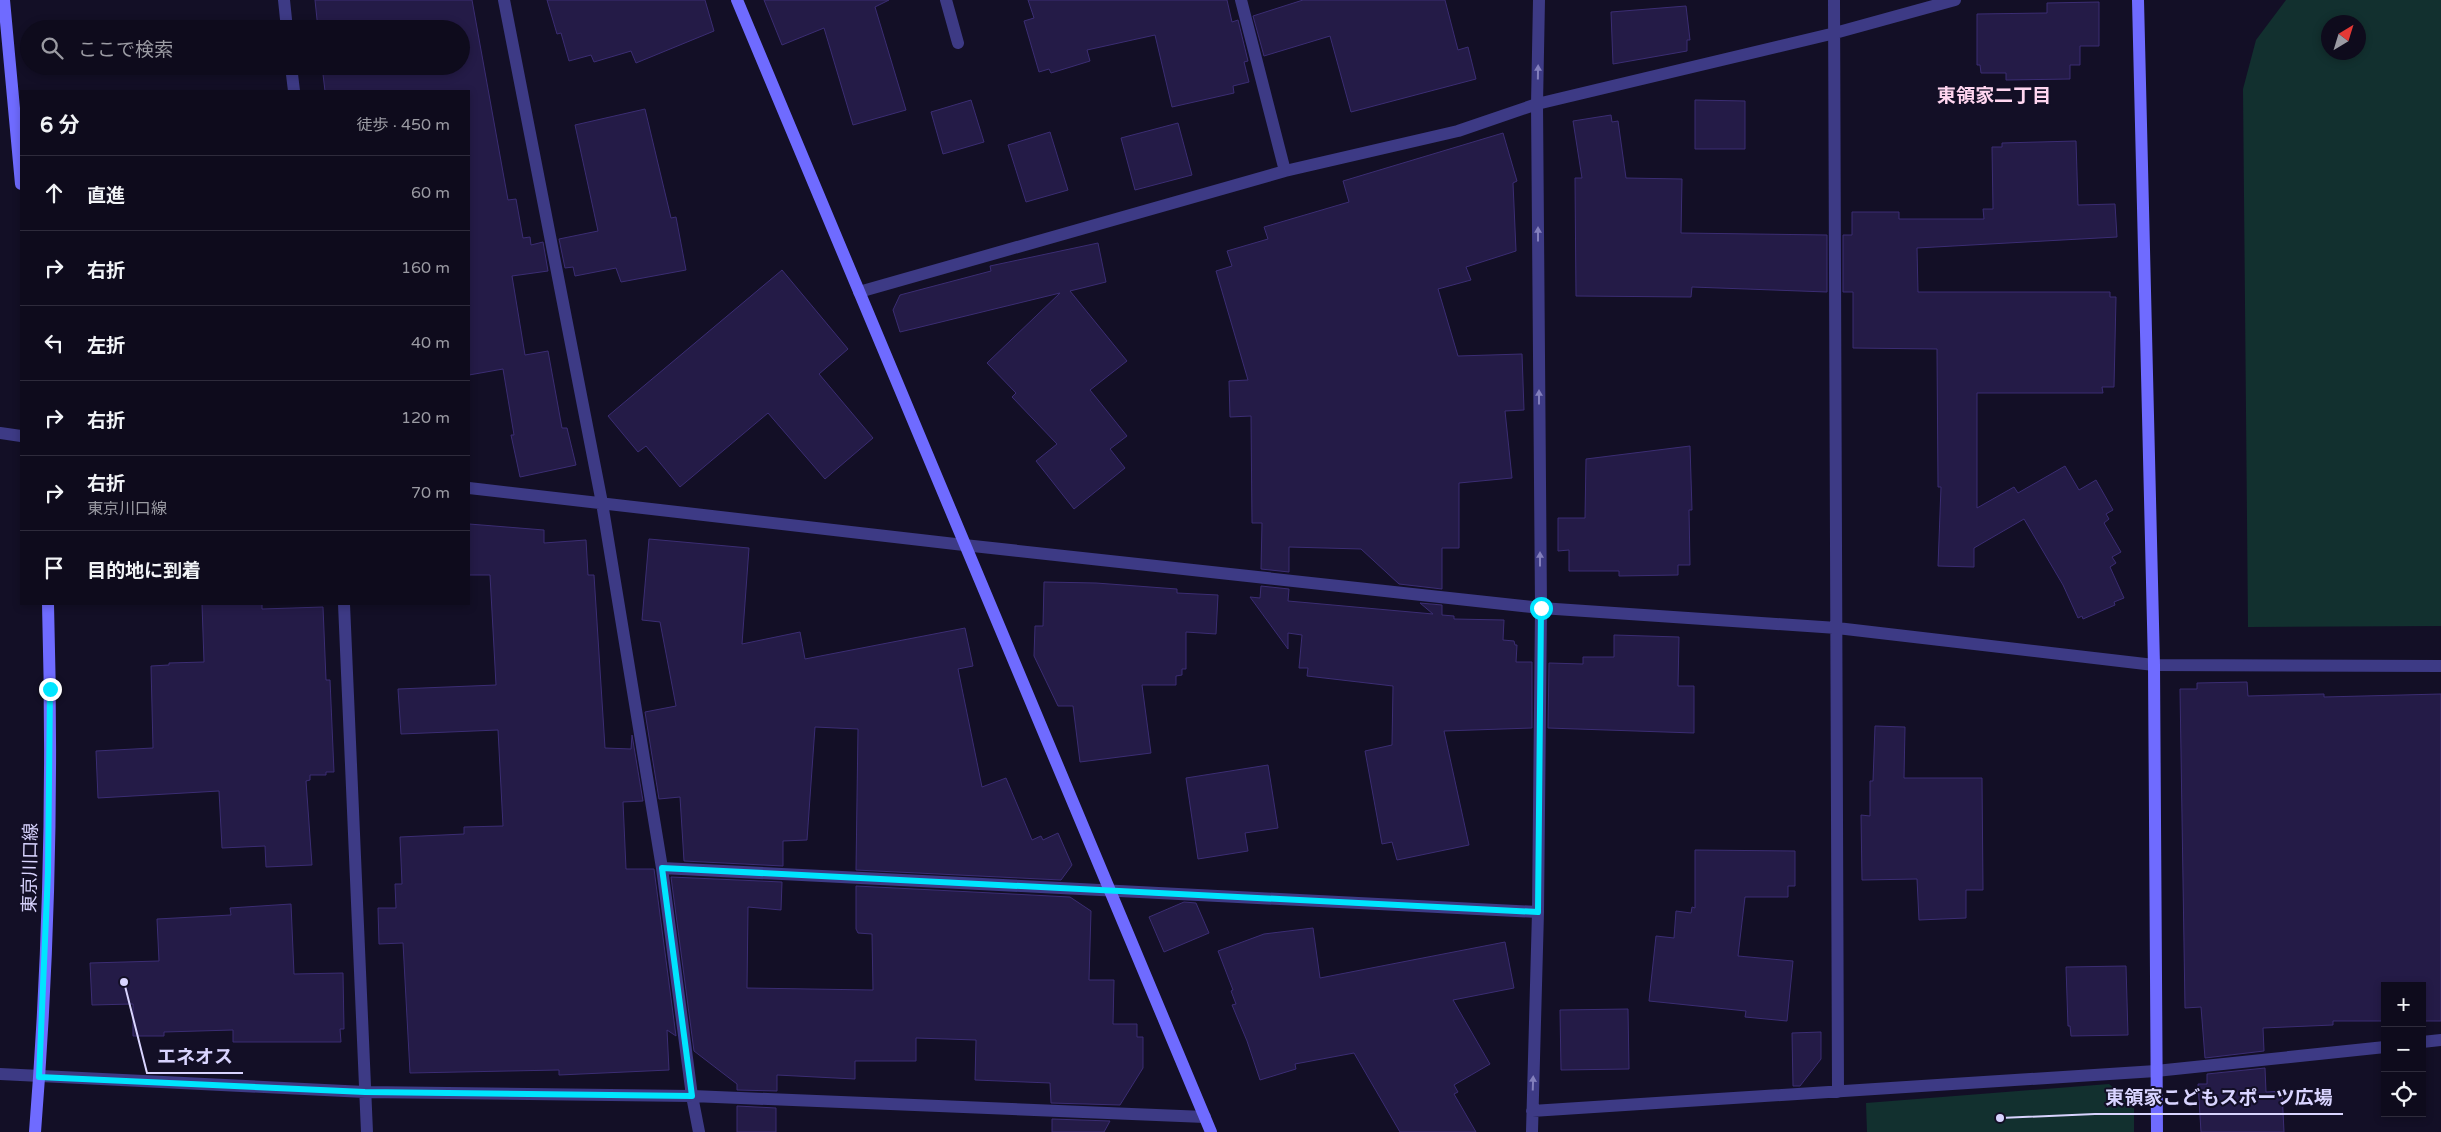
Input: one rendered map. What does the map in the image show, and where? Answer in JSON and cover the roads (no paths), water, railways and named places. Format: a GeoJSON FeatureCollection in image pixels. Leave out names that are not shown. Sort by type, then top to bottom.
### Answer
{"type":"FeatureCollection","features":[{"type":"Feature","properties":{"kind":"street"},"geometry":{"type":"LineString","coordinates":[[4,0],[20,173]]}},
{"type":"Feature","properties":{"kind":"street"},"geometry":{"type":"LineString","coordinates":[[284,0],[286,20]]}},
{"type":"Feature","properties":{"kind":"street"},"geometry":{"type":"LineString","coordinates":[[504,0],[602,503],[662,868],[692,1096],[699,1132]]}},
{"type":"Feature","properties":{"kind":"street"},"geometry":{"type":"LineString","coordinates":[[737,0],[1211,1132]]}},
{"type":"Feature","properties":{"kind":"street"},"geometry":{"type":"LineString","coordinates":[[946,0],[958,43]]}},
{"type":"Feature","properties":{"kind":"street"},"geometry":{"type":"LineString","coordinates":[[1241,0],[1285,171]]}},
{"type":"Feature","properties":{"kind":"street"},"geometry":{"type":"LineString","coordinates":[[1532,1132],[1538,912],[1541,608],[1537,104],[1539,0]]}},
{"type":"Feature","properties":{"kind":"street"},"geometry":{"type":"LineString","coordinates":[[1834,0],[1838,1092]]}},
{"type":"Feature","properties":{"kind":"street"},"geometry":{"type":"LineString","coordinates":[[859,292],[1285,171],[1458,131],[1537,104],[1835,33],[1955,0]]}},
{"type":"Feature","properties":{"kind":"street"},"geometry":{"type":"LineString","coordinates":[[2138,0],[2154,665],[2156,1132]]}},
{"type":"Feature","properties":{"kind":"street"},"geometry":{"type":"LineString","coordinates":[[293,75],[294,90]]}},
{"type":"Feature","properties":{"kind":"street"},"geometry":{"type":"LineString","coordinates":[[0,433],[20,436]]}},
{"type":"Feature","properties":{"kind":"street"},"geometry":{"type":"LineString","coordinates":[[470,488],[964,546],[1541,608],[1837,628],[2154,665],[2441,666]]}},
{"type":"Feature","properties":{"kind":"street","name":"東京川口線"},"geometry":{"type":"LineString","coordinates":[[35,1132],[48,872],[50,689],[48,605]]}},
{"type":"Feature","properties":{"kind":"street"},"geometry":{"type":"LineString","coordinates":[[344,605],[367,1132]]}},
{"type":"Feature","properties":{"kind":"street"},"geometry":{"type":"LineString","coordinates":[[662,868],[1538,912]]}},
{"type":"Feature","properties":{"kind":"street"},"geometry":{"type":"LineString","coordinates":[[2426,1042],[2441,1040]]}},
{"type":"Feature","properties":{"kind":"street"},"geometry":{"type":"LineString","coordinates":[[1532,1111],[2156,1071],[2381,1046]]}},
{"type":"Feature","properties":{"kind":"street"},"geometry":{"type":"LineString","coordinates":[[0,1074],[365,1092],[692,1096],[1205,1116]]}},
{"type":"Feature","properties":{"kind":"place","name":"エネオス"},"geometry":{"type":"Point","coordinates":[124,982]}},
{"type":"Feature","properties":{"kind":"place","name":"東領家こどもスポーツ広場"},"geometry":{"type":"Point","coordinates":[2000,1118]}},
{"type":"Feature","properties":{"kind":"district","name":"東領家二丁目"},"geometry":{"type":"Point","coordinates":[1994,96]}}]}
